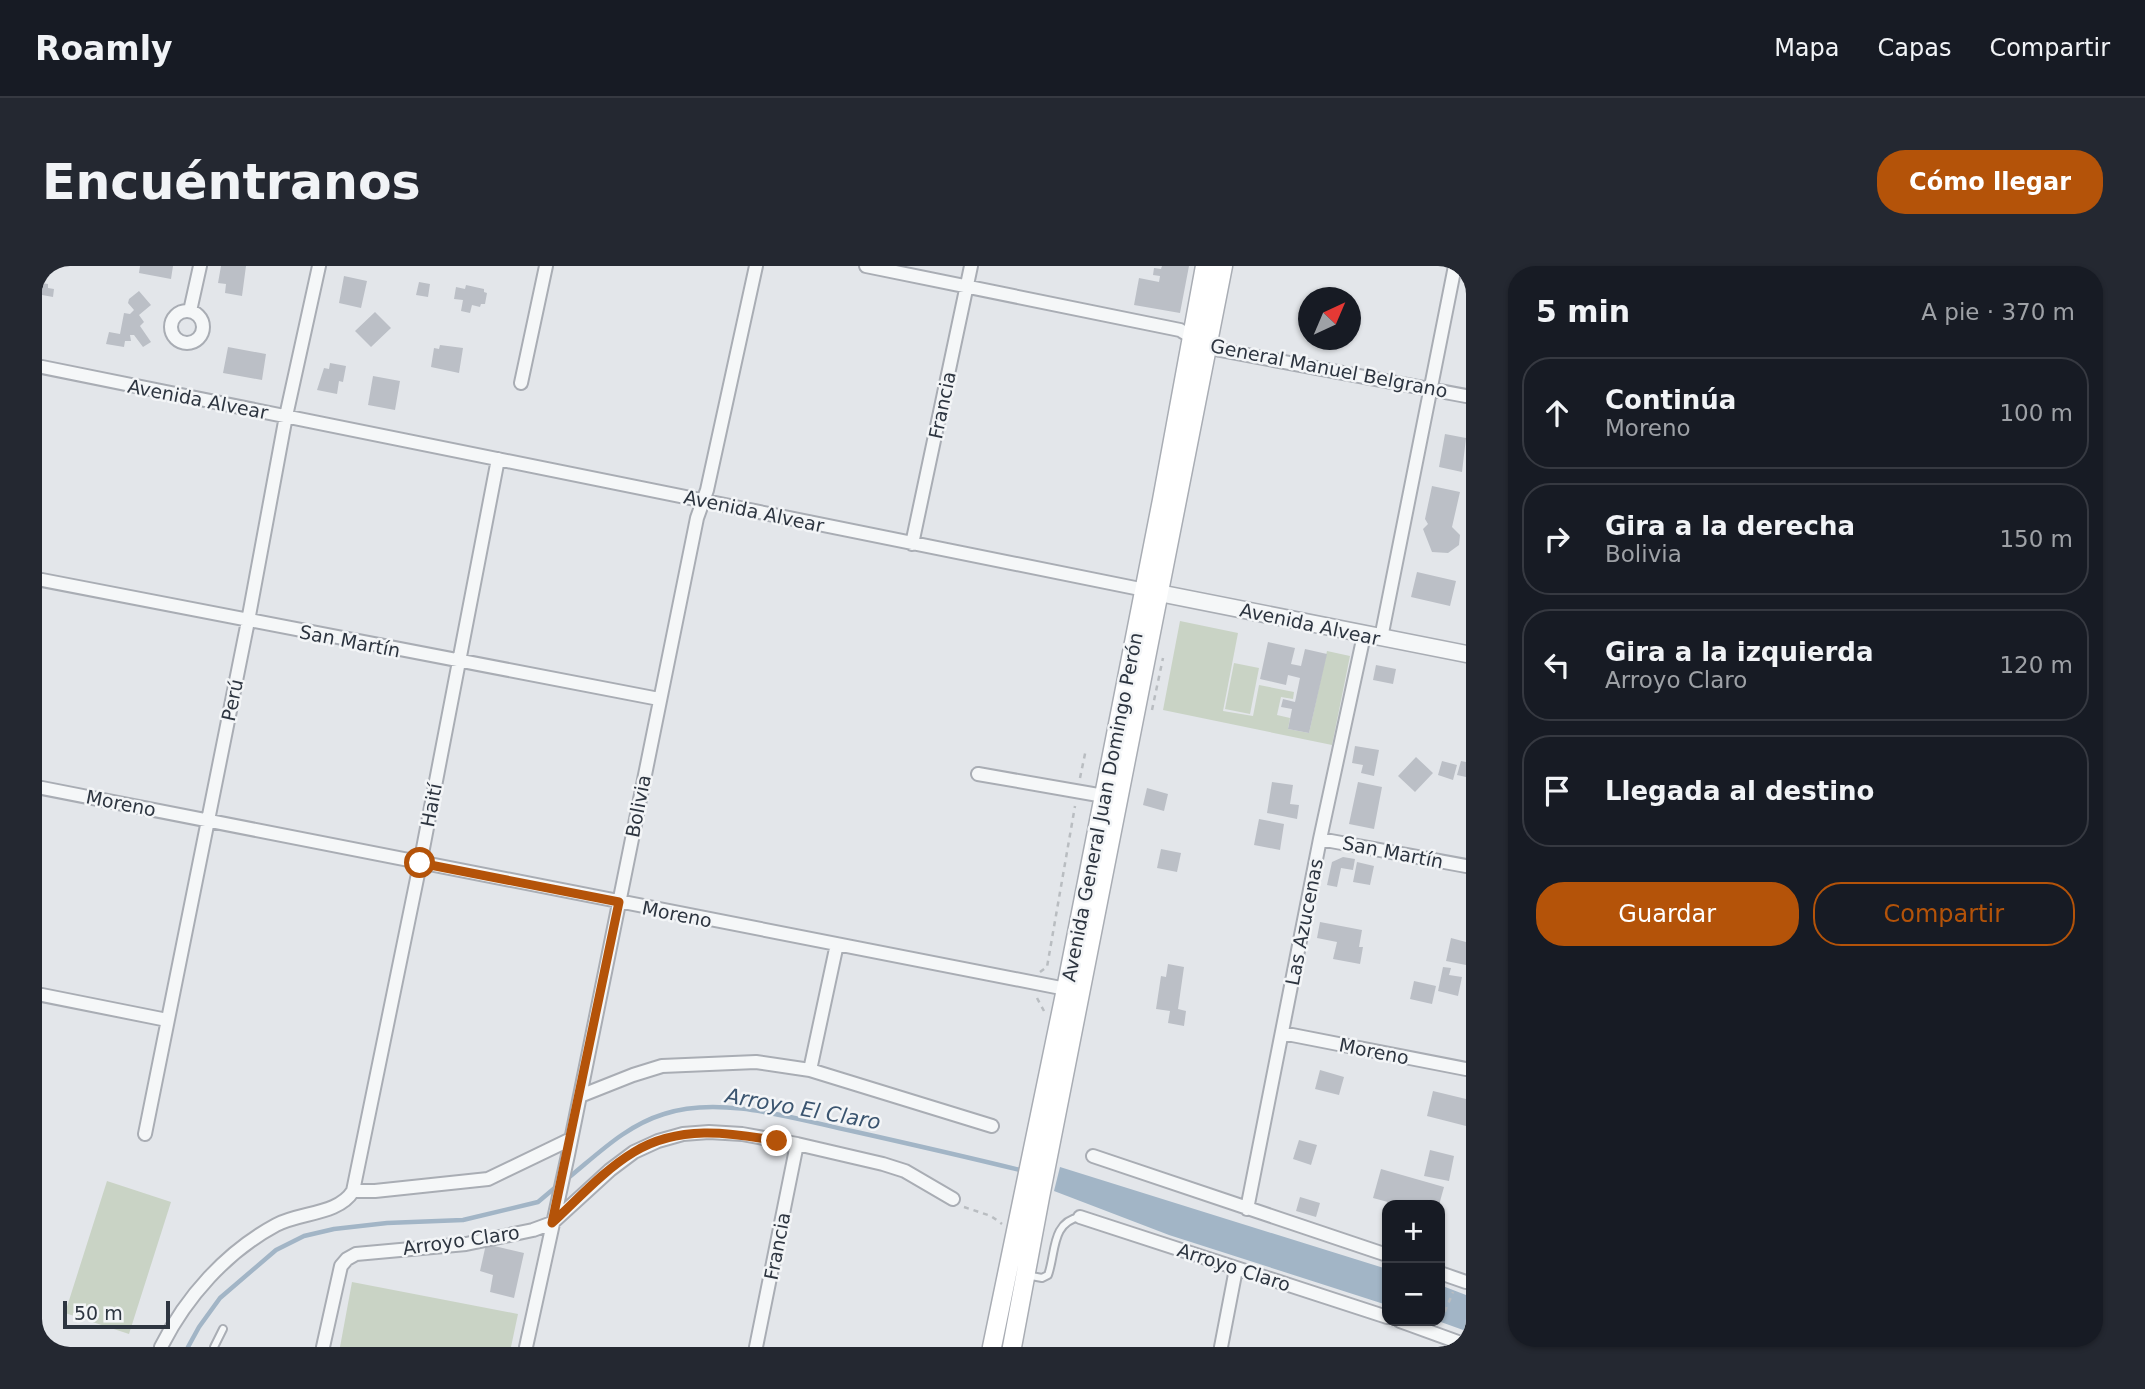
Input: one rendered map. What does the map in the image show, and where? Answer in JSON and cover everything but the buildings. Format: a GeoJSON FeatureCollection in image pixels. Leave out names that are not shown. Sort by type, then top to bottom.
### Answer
{"type":"FeatureCollection","features":[{"type":"Feature","properties":{"kind":"main road","name":"Avenida General Juan Domingo Perón"},"geometry":{"type":"LineString","coordinates":[[992,1347],[1031,1195],[1151,591],[1191,336],[1205,266]]}},
{"type":"Feature","properties":{"kind":"main road","name":"Avenida General Juan Domingo Perón"},"geometry":{"type":"LineString","coordinates":[[1041,1147],[1066,989],[1104,796],[1223,266]]}},
{"type":"Feature","properties":{"kind":"main road","name":"Avenida General Juan Domingo Perón"},"geometry":{"type":"LineString","coordinates":[[1012,1347],[1026,1275],[1031,1195]]}},
{"type":"Feature","properties":{"kind":"street"},"geometry":{"type":"LineString","coordinates":[[190,311],[200,266]]}},
{"type":"Feature","properties":{"kind":"street","name":"Perú"},"geometry":{"type":"LineString","coordinates":[[145,1134],[248,621],[286,416],[319,266]]}},
{"type":"Feature","properties":{"kind":"street"},"geometry":{"type":"LineString","coordinates":[[521,383],[546,266]]}},
{"type":"Feature","properties":{"kind":"street","name":"Bolivia"},"geometry":{"type":"LineString","coordinates":[[526,1347],[580,1096],[697,518],[756,266]]}},
{"type":"Feature","properties":{"kind":"street","name":"General Manuel Belgrano"},"geometry":{"type":"LineString","coordinates":[[866,266],[1180,330],[1207,346],[1466,396]]}},
{"type":"Feature","properties":{"kind":"street","name":"Francia"},"geometry":{"type":"LineString","coordinates":[[912,544],[971,266]]}},
{"type":"Feature","properties":{"kind":"street","name":"Las Azucenas"},"geometry":{"type":"LineString","coordinates":[[1247,1209],[1320,839],[1373,637],[1431,389],[1455,266]]}},
{"type":"Feature","properties":{"kind":"street","name":"Avenida Alvear"},"geometry":{"type":"LineString","coordinates":[[42,367],[1466,654]]}},
{"type":"Feature","properties":{"kind":"street","name":"Haití"},"geometry":{"type":"LineString","coordinates":[[353,1191],[498,459]]}},
{"type":"Feature","properties":{"kind":"street","name":"San Martín"},"geometry":{"type":"LineString","coordinates":[[42,580],[659,699]]}},
{"type":"Feature","properties":{"kind":"street"},"geometry":{"type":"LineString","coordinates":[[978,774],[1104,796]]}},
{"type":"Feature","properties":{"kind":"street","name":"Moreno"},"geometry":{"type":"LineString","coordinates":[[42,788],[1066,989]]}},
{"type":"Feature","properties":{"kind":"street","name":"San Martín"},"geometry":{"type":"LineString","coordinates":[[1320,839],[1466,866]]}},
{"type":"Feature","properties":{"kind":"street"},"geometry":{"type":"LineString","coordinates":[[810,1070],[837,944]]}},
{"type":"Feature","properties":{"kind":"street"},"geometry":{"type":"LineString","coordinates":[[42,995],[167,1020]]}},
{"type":"Feature","properties":{"kind":"street","name":"Moreno"},"geometry":{"type":"LineString","coordinates":[[1282,1033],[1466,1069]]}},
{"type":"Feature","properties":{"kind":"street"},"geometry":{"type":"LineString","coordinates":[[580,1096],[634,1074],[662,1066],[756,1062],[810,1070],[992,1126]]}},
{"type":"Feature","properties":{"kind":"street","name":"Arroyo Claro"},"geometry":{"type":"LineString","coordinates":[[323,1347],[341,1266],[356,1254],[466,1244],[533,1230],[634,1152],[683,1134],[742,1134],[797,1144],[905,1171],[953,1199]]}},
{"type":"Feature","properties":{"kind":"street"},"geometry":{"type":"LineString","coordinates":[[161,1347],[191,1298],[218,1269],[252,1240],[296,1216],[337,1206],[347,1200],[353,1191],[488,1179],[571,1139]]}},
{"type":"Feature","properties":{"kind":"street","name":"Francia"},"geometry":{"type":"LineString","coordinates":[[756,1347],[797,1144]]}},
{"type":"Feature","properties":{"kind":"street"},"geometry":{"type":"LineString","coordinates":[[1093,1156],[1382,1253]]}},
{"type":"Feature","properties":{"kind":"street","name":"Arroyo Claro"},"geometry":{"type":"LineString","coordinates":[[1080,1217],[1382,1315]]}},
{"type":"Feature","properties":{"kind":"street"},"geometry":{"type":"LineString","coordinates":[[1221,1347],[1236,1269]]}},
{"type":"Feature","properties":{"kind":"street"},"geometry":{"type":"LineString","coordinates":[[1445,1276],[1461,1284]]}},
{"type":"Feature","properties":{"kind":"street"},"geometry":{"type":"LineString","coordinates":[[1412,1326],[1466,1345]]}},
{"type":"Feature","properties":{"kind":"lane"},"geometry":{"type":"LineString","coordinates":[[1026,1275],[1042,1278],[1048,1275],[1056,1240],[1063,1225],[1069,1219],[1080,1217]]}},
{"type":"Feature","properties":{"kind":"lane"},"geometry":{"type":"LineString","coordinates":[[214,1347],[223,1329]]}},
{"type":"Feature","properties":{"kind":"path"},"geometry":{"type":"LineString","coordinates":[[1149,716],[1154,707],[1163,660],[1162,651]]}},
{"type":"Feature","properties":{"kind":"path"},"geometry":{"type":"LineString","coordinates":[[1045,1012],[1037,997],[1038,973],[1047,967],[1086,749]]}},
{"type":"Feature","properties":{"kind":"path"},"geometry":{"type":"LineString","coordinates":[[953,1199],[991,1216],[1004,1226]]}},
{"type":"Feature","properties":{"kind":"path"},"geometry":{"type":"LineString","coordinates":[[1437,1336],[1461,1284]]}},
{"type":"Feature","properties":{"kind":"green space"},"geometry":{"type":"Polygon","coordinates":[[[1180,621],[1238,633],[1223,711],[1253,716],[1259,685],[1294,692],[1293,699],[1281,697],[1277,715],[1290,718],[1288,729],[1309,733],[1327,651],[1350,656],[1332,745],[1163,710],[1180,621]]]}},
{"type":"Feature","properties":{"kind":"green space"},"geometry":{"type":"Polygon","coordinates":[[[1234,663],[1259,668],[1250,714],[1225,709],[1234,663]]]}},
{"type":"Feature","properties":{"kind":"green space"},"geometry":{"type":"Polygon","coordinates":[[[107,1181],[171,1202],[129,1334],[65,1313],[107,1181]]]}},
{"type":"Feature","properties":{"kind":"green space"},"geometry":{"type":"Polygon","coordinates":[[[352,1282],[518,1314],[511,1347],[340,1347],[352,1282]]]}},
{"type":"Feature","properties":{"kind":"water"},"geometry":{"type":"Polygon","coordinates":[[[1060,1167],[1382,1267],[1382,1303],[1169,1235],[1054,1191],[1060,1167]]]}},
{"type":"Feature","properties":{"kind":"water"},"geometry":{"type":"Polygon","coordinates":[[[1445,1287],[1466,1295],[1466,1331],[1445,1324],[1445,1287]]]}},
{"type":"Feature","properties":{"kind":"waterway","name":"Arroyo El Claro"},"geometry":{"type":"LineString","coordinates":[[567,1179],[612,1142],[650,1119],[686,1109],[709,1107],[782,1115],[1024,1171]]}},
{"type":"Feature","properties":{"kind":"waterway","name":"Arroyo El Claro"},"geometry":{"type":"LineString","coordinates":[[188,1347],[220,1298],[276,1250],[304,1236],[334,1229],[387,1223],[463,1220],[538,1202],[557,1186]]}},
{"type":"Feature","properties":{"kind":"route"},"geometry":{"type":"LineString","coordinates":[[420,863],[619,902],[552,1223],[610,1170],[634,1152],[658,1141],[683,1134],[709,1132],[742,1134],[777,1141]]}}]}
